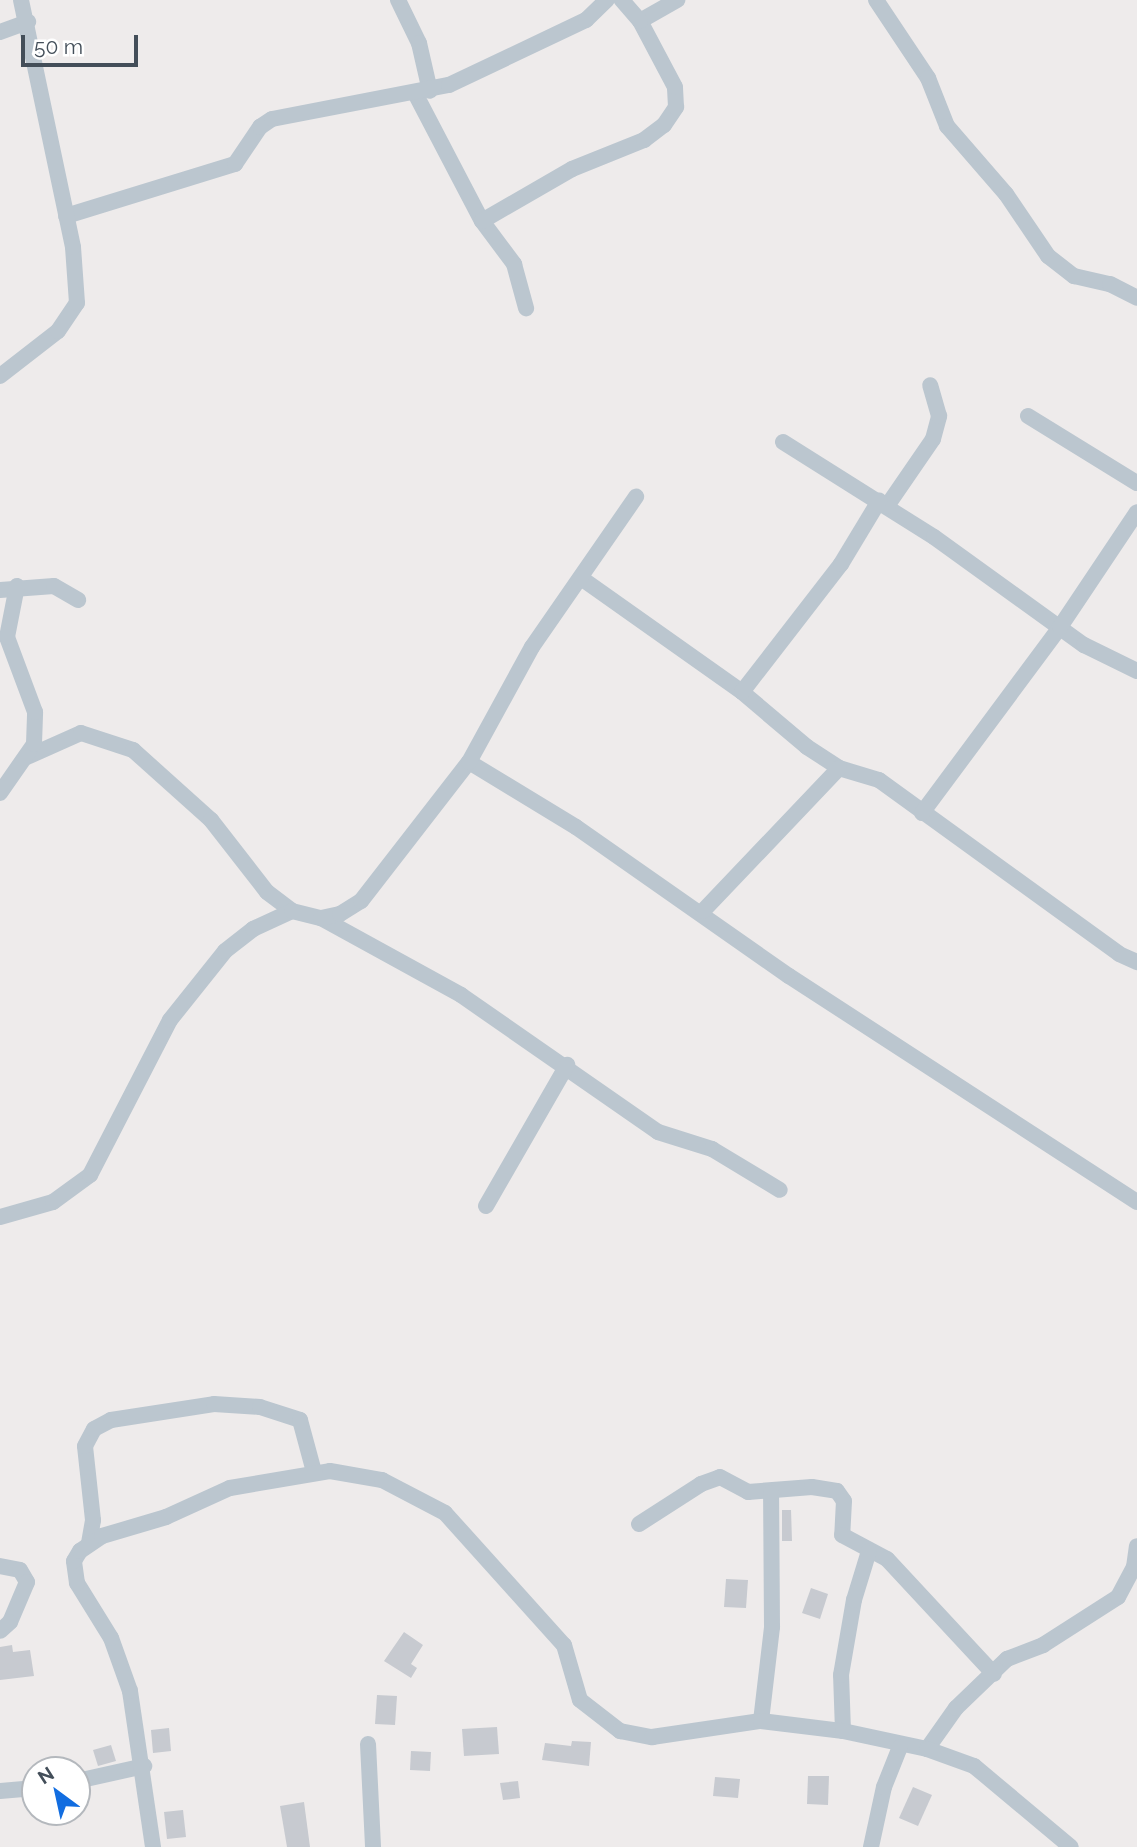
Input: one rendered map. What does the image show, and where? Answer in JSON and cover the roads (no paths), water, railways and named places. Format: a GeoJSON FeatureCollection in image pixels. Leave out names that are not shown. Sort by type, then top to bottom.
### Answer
{"type":"FeatureCollection","features":[{"type":"Feature","properties":{"kind":"street"},"geometry":{"type":"LineString","coordinates":[[0,376],[58,331],[77,303],[79,279],[28,22],[21,0]]}},
{"type":"Feature","properties":{"kind":"street"},"geometry":{"type":"LineString","coordinates":[[398,0],[419,43],[423,93],[482,221],[514,264],[526,308]]}},
{"type":"Feature","properties":{"kind":"street"},"geometry":{"type":"LineString","coordinates":[[66,216],[234,164],[260,127],[272,119],[423,93],[586,20],[607,0]]}},
{"type":"Feature","properties":{"kind":"street"},"geometry":{"type":"LineString","coordinates":[[482,221],[572,169],[625,150],[664,125],[676,107],[675,87],[640,21],[622,0]]}},
{"type":"Feature","properties":{"kind":"street"},"geometry":{"type":"LineString","coordinates":[[640,21],[677,0]]}},
{"type":"Feature","properties":{"kind":"street"},"geometry":{"type":"LineString","coordinates":[[876,0],[928,78],[947,126],[1006,194],[1048,256],[1074,276],[1110,284],[1137,298]]}},
{"type":"Feature","properties":{"kind":"street"},"geometry":{"type":"LineString","coordinates":[[0,32],[28,22]]}},
{"type":"Feature","properties":{"kind":"street"},"geometry":{"type":"LineString","coordinates":[[742,692],[933,439],[939,416],[930,385]]}},
{"type":"Feature","properties":{"kind":"street"},"geometry":{"type":"LineString","coordinates":[[1028,416],[1137,483]]}},
{"type":"Feature","properties":{"kind":"street"},"geometry":{"type":"LineString","coordinates":[[783,442],[883,504],[1084,645],[1137,671]]}},
{"type":"Feature","properties":{"kind":"street"},"geometry":{"type":"LineString","coordinates":[[321,918],[340,914],[360,901],[469,762],[505,689],[636,497]]}},
{"type":"Feature","properties":{"kind":"street"},"geometry":{"type":"LineString","coordinates":[[922,813],[1060,626],[1137,512]]}},
{"type":"Feature","properties":{"kind":"street"},"geometry":{"type":"LineString","coordinates":[[581,578],[742,692],[764,714],[839,768],[879,780],[1119,954],[1137,962]]}},
{"type":"Feature","properties":{"kind":"street"},"geometry":{"type":"LineString","coordinates":[[0,590],[17,586],[54,586],[78,600]]}},
{"type":"Feature","properties":{"kind":"street"},"geometry":{"type":"LineString","coordinates":[[0,793],[34,744],[35,712],[7,637],[17,586]]}},
{"type":"Feature","properties":{"kind":"street"},"geometry":{"type":"LineString","coordinates":[[27,757],[81,733],[133,750],[211,820],[267,892],[292,911],[321,918],[461,995],[567,1065],[657,1132],[712,1149],[780,1190]]}},
{"type":"Feature","properties":{"kind":"street"},"geometry":{"type":"LineString","coordinates":[[469,762],[702,911],[789,975],[1137,1202]]}},
{"type":"Feature","properties":{"kind":"street"},"geometry":{"type":"LineString","coordinates":[[702,911],[839,768]]}},
{"type":"Feature","properties":{"kind":"street"},"geometry":{"type":"LineString","coordinates":[[0,1217],[53,1202],[90,1175],[170,1020],[209,965],[253,929],[292,911]]}},
{"type":"Feature","properties":{"kind":"street"},"geometry":{"type":"LineString","coordinates":[[486,1206],[567,1065]]}},
{"type":"Feature","properties":{"kind":"street"},"geometry":{"type":"LineString","coordinates":[[153,1847],[144,1766],[121,1661],[77,1583],[74,1561],[89,1543],[93,1520],[85,1446],[94,1429],[111,1420],[214,1404],[260,1407],[300,1420],[314,1472]]}},
{"type":"Feature","properties":{"kind":"street"},"geometry":{"type":"LineString","coordinates":[[89,1543],[166,1517],[230,1488],[314,1472],[354,1473],[382,1480],[445,1513],[564,1645],[580,1700],[620,1731],[652,1737],[761,1721],[843,1731],[900,1747],[927,1749],[974,1766],[1071,1847]]}},
{"type":"Feature","properties":{"kind":"street"},"geometry":{"type":"LineString","coordinates":[[639,1524],[710,1479],[720,1478],[748,1492],[771,1493],[812,1487],[837,1491],[844,1501],[842,1535],[887,1559],[994,1674]]}},
{"type":"Feature","properties":{"kind":"street"},"geometry":{"type":"LineString","coordinates":[[761,1721],[772,1627],[771,1493]]}},
{"type":"Feature","properties":{"kind":"street"},"geometry":{"type":"LineString","coordinates":[[927,1749],[956,1708],[1015,1653],[1043,1645],[1118,1597],[1135,1565],[1137,1546]]}},
{"type":"Feature","properties":{"kind":"street"},"geometry":{"type":"LineString","coordinates":[[843,1731],[842,1667],[869,1551]]}},
{"type":"Feature","properties":{"kind":"street"},"geometry":{"type":"LineString","coordinates":[[0,1566],[20,1570],[27,1582],[10,1622],[0,1631]]}},
{"type":"Feature","properties":{"kind":"street"},"geometry":{"type":"LineString","coordinates":[[368,1744],[373,1847]]}},
{"type":"Feature","properties":{"kind":"street"},"geometry":{"type":"LineString","coordinates":[[871,1847],[884,1787],[900,1747]]}},
{"type":"Feature","properties":{"kind":"street"},"geometry":{"type":"LineString","coordinates":[[91,1778],[144,1766]]}},
{"type":"Feature","properties":{"kind":"street"},"geometry":{"type":"LineString","coordinates":[[0,1791],[21,1789]]}}]}
